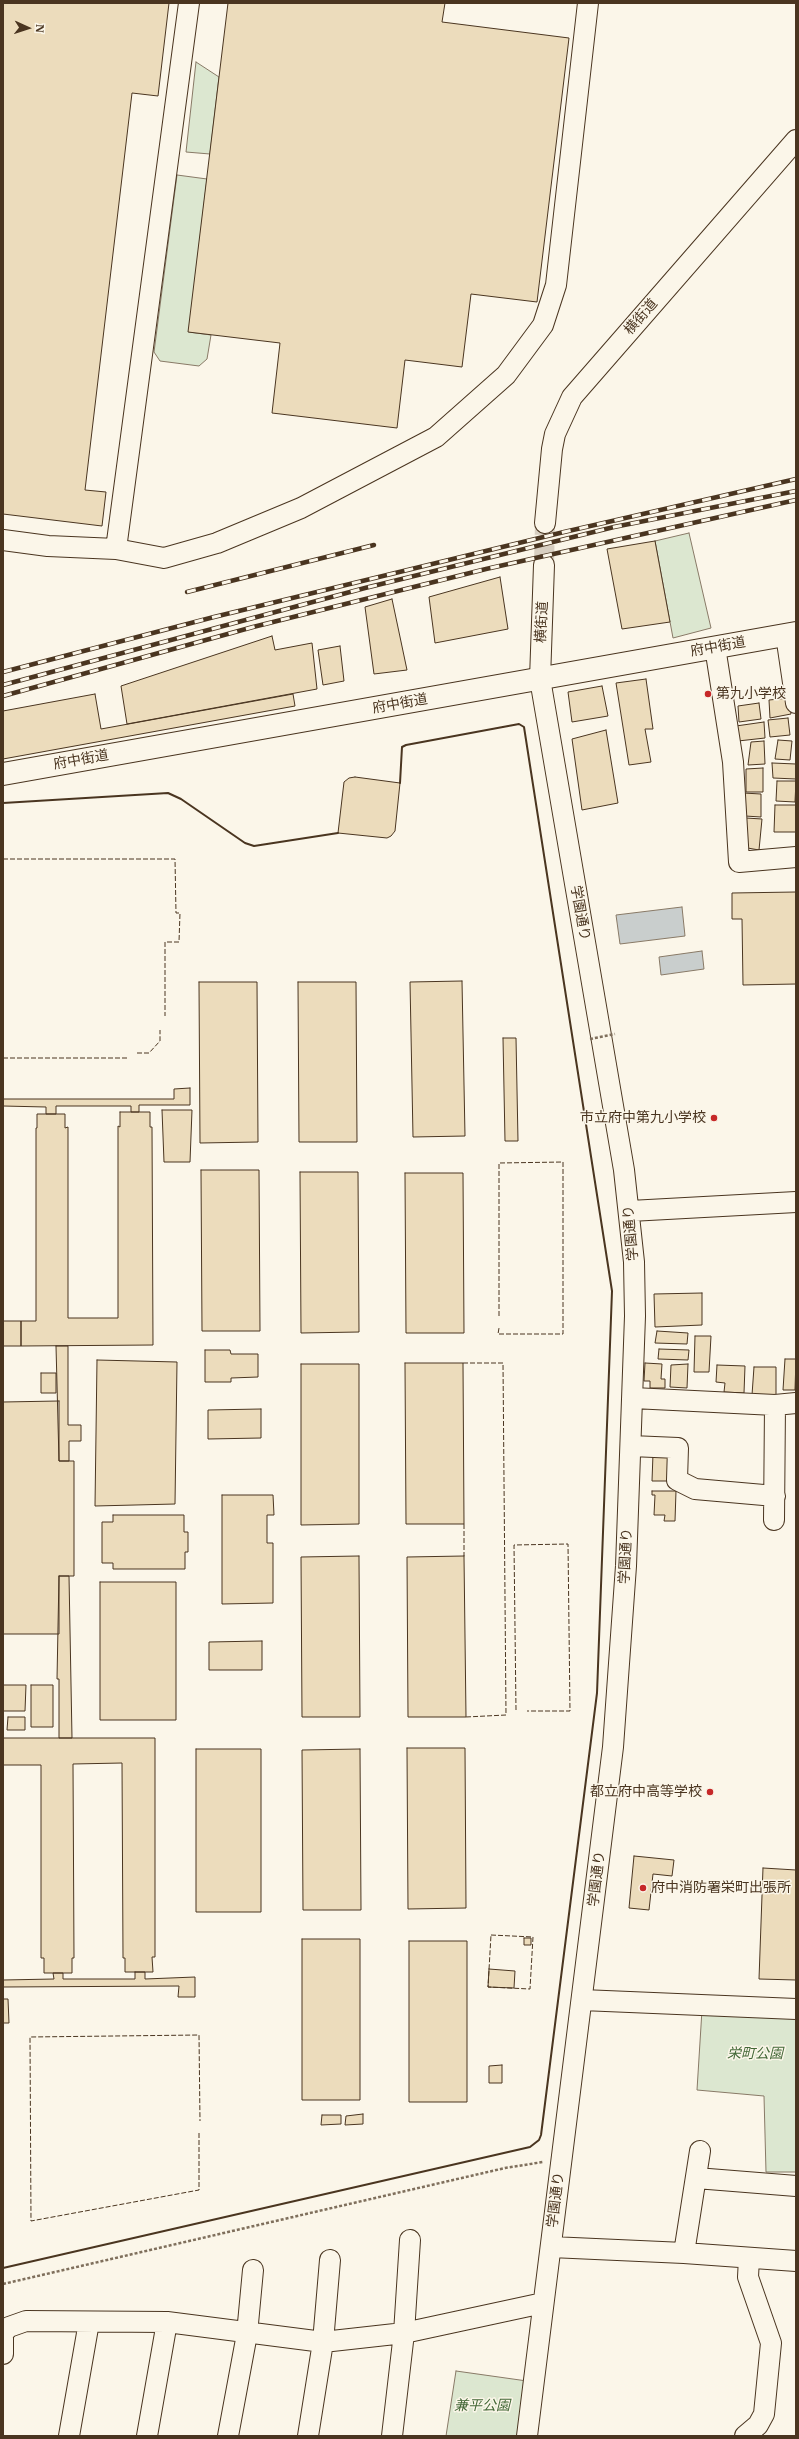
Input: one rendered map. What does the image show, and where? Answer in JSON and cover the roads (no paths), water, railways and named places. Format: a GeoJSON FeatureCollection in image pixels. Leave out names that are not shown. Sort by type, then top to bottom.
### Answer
{"type":"FeatureCollection","features":[{"type":"Feature","properties":{"kind":"main road","name":"府中街道"},"geometry":{"type":"LineString","coordinates":[[3,774],[791,634]]}},
{"type":"Feature","properties":{"kind":"street"},"geometry":{"type":"LineString","coordinates":[[116,549],[189,3]]}},
{"type":"Feature","properties":{"kind":"street"},"geometry":{"type":"LineString","coordinates":[[3,540],[48,546],[116,549],[164,558],[217,542],[301,508],[436,437],[506,375],[543,325],[556,285],[588,3]]}},
{"type":"Feature","properties":{"kind":"street","name":"横街道"},"geometry":{"type":"LineString","coordinates":[[545,523],[552,448],[556,434],[572,397],[796,140]]}},
{"type":"Feature","properties":{"kind":"street","name":"横街道"},"geometry":{"type":"LineString","coordinates":[[540,679],[544,565]]}},
{"type":"Feature","properties":{"kind":"street"},"geometry":{"type":"LineString","coordinates":[[791,634],[796,703]]}},
{"type":"Feature","properties":{"kind":"street"},"geometry":{"type":"LineString","coordinates":[[715,647],[733,762],[739,862],[796,857]]}},
{"type":"Feature","properties":{"kind":"street","name":"学園通り"},"geometry":{"type":"LineString","coordinates":[[527,2436],[582,2000],[619,1684],[633,1398],[635,1288],[630,1211],[540,679]]}},
{"type":"Feature","properties":{"kind":"street"},"geometry":{"type":"LineString","coordinates":[[630,1211],[796,1202]]}},
{"type":"Feature","properties":{"kind":"street"},"geometry":{"type":"LineString","coordinates":[[633,1398],[775,1405],[796,1403]]}},
{"type":"Feature","properties":{"kind":"street"},"geometry":{"type":"LineString","coordinates":[[774,1520],[775,1405]]}},
{"type":"Feature","properties":{"kind":"street"},"geometry":{"type":"LineString","coordinates":[[631,1446],[678,1448],[677,1480],[696,1489],[775,1496]]}},
{"type":"Feature","properties":{"kind":"street"},"geometry":{"type":"LineString","coordinates":[[582,2000],[796,2009]]}},
{"type":"Feature","properties":{"kind":"street"},"geometry":{"type":"LineString","coordinates":[[684,2253],[700,2151]]}},
{"type":"Feature","properties":{"kind":"street"},"geometry":{"type":"LineString","coordinates":[[696,2178],[796,2186]]}},
{"type":"Feature","properties":{"kind":"street"},"geometry":{"type":"LineString","coordinates":[[392,2436],[404,2333],[410,2240]]}},
{"type":"Feature","properties":{"kind":"street"},"geometry":{"type":"LineString","coordinates":[[551,2247],[684,2253],[796,2261]]}},
{"type":"Feature","properties":{"kind":"street"},"geometry":{"type":"LineString","coordinates":[[745,2436],[758,2425],[764,2414],[771,2342],[748,2277],[749,2258]]}},
{"type":"Feature","properties":{"kind":"street"},"geometry":{"type":"LineString","coordinates":[[308,2436],[323,2342],[330,2260]]}},
{"type":"Feature","properties":{"kind":"street"},"geometry":{"type":"LineString","coordinates":[[228,2436],[247,2334],[253,2270]]}},
{"type":"Feature","properties":{"kind":"street"},"geometry":{"type":"LineString","coordinates":[[3,2333],[9,2327],[26,2321],[167,2322],[247,2334],[323,2342],[404,2333],[543,2303]]}},
{"type":"Feature","properties":{"kind":"street"},"geometry":{"type":"LineString","coordinates":[[69,2436],[89,2322]]}},
{"type":"Feature","properties":{"kind":"street"},"geometry":{"type":"LineString","coordinates":[[147,2436],[167,2322]]}},
{"type":"Feature","properties":{"kind":"street"},"geometry":{"type":"LineString","coordinates":[[3,2338],[3,2354]]}},
{"type":"Feature","properties":{"kind":"tunnel"},"geometry":{"type":"LineString","coordinates":[[544,565],[545,523]]}},
{"type":"Feature","properties":{"kind":"railway"},"geometry":{"type":"LineString","coordinates":[[3,672],[214,617],[564,532],[796,479]]}},
{"type":"Feature","properties":{"kind":"railway"},"geometry":{"type":"LineString","coordinates":[[3,685],[365,588],[614,527],[796,491]]}},
{"type":"Feature","properties":{"kind":"railway"},"geometry":{"type":"LineString","coordinates":[[3,696],[253,627],[486,569],[796,500]]}},
{"type":"Feature","properties":{"kind":"railway"},"geometry":{"type":"LineString","coordinates":[[187,592],[374,545]]}},
{"type":"Feature","properties":{"kind":"place","name":"第九小学校"},"geometry":{"type":"Point","coordinates":[708,694]}},
{"type":"Feature","properties":{"kind":"place","name":"市立府中第九小学校"},"geometry":{"type":"Point","coordinates":[714,1118]}},
{"type":"Feature","properties":{"kind":"place","name":"都立府中高等学校"},"geometry":{"type":"Point","coordinates":[710,1792]}},
{"type":"Feature","properties":{"kind":"place","name":"府中消防署栄町出張所"},"geometry":{"type":"Point","coordinates":[643,1888]}},
{"type":"Feature","properties":{"kind":"park label","name":"栄町公園"},"geometry":{"type":"Point","coordinates":[755,2054]}},
{"type":"Feature","properties":{"kind":"park label","name":"兼平公園"},"geometry":{"type":"Point","coordinates":[482,2406]}}]}
